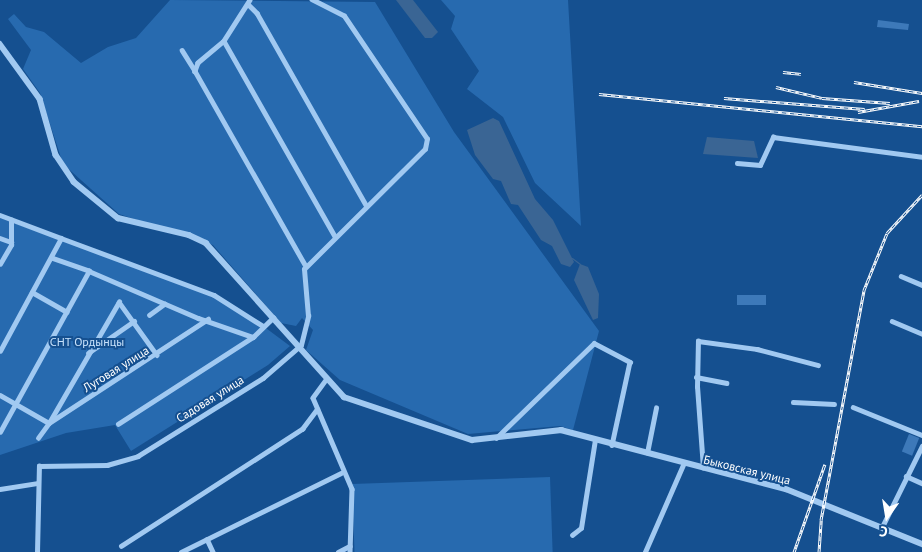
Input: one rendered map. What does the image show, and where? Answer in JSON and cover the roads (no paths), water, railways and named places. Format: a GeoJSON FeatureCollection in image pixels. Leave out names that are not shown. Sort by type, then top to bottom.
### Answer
{"type":"FeatureCollection","features":[{"type":"Feature","properties":{"kind":"street"},"geometry":{"type":"LineString","coordinates":[[306,266],[425,149],[427,139],[344,16],[312,0]]}},
{"type":"Feature","properties":{"kind":"street"},"geometry":{"type":"LineString","coordinates":[[195,70],[198,63],[224,41],[249,2],[366,205]]}},
{"type":"Feature","properties":{"kind":"street"},"geometry":{"type":"LineString","coordinates":[[224,41],[335,236]]}},
{"type":"Feature","properties":{"kind":"street"},"geometry":{"type":"LineString","coordinates":[[0,44],[43,105],[56,155],[74,182],[118,218],[206,243],[300,346],[334,390],[353,400],[472,440],[494,440],[594,343],[630,362],[612,445]]}},
{"type":"Feature","properties":{"kind":"street"},"geometry":{"type":"LineString","coordinates":[[182,50],[306,266],[308,316],[300,346]]}},
{"type":"Feature","properties":{"kind":"street"},"geometry":{"type":"LineString","coordinates":[[737,164],[760,166],[774,137],[922,157]]}},
{"type":"Feature","properties":{"kind":"street"},"geometry":{"type":"LineString","coordinates":[[0,215],[214,295],[263,326]]}},
{"type":"Feature","properties":{"kind":"street"},"geometry":{"type":"LineString","coordinates":[[0,264],[11,242],[11,220]]}},
{"type":"Feature","properties":{"kind":"street"},"geometry":{"type":"LineString","coordinates":[[0,238],[11,242]]}},
{"type":"Feature","properties":{"kind":"street"},"geometry":{"type":"LineString","coordinates":[[0,350],[52,258],[61,238]]}},
{"type":"Feature","properties":{"kind":"street"},"geometry":{"type":"LineString","coordinates":[[52,258],[89,271],[164,304],[253,337]]}},
{"type":"Feature","properties":{"kind":"street"},"geometry":{"type":"LineString","coordinates":[[0,432],[89,271]]}},
{"type":"Feature","properties":{"kind":"street"},"geometry":{"type":"LineString","coordinates":[[901,276],[922,285]]}},
{"type":"Feature","properties":{"kind":"street"},"geometry":{"type":"LineString","coordinates":[[32,292],[67,312]]}},
{"type":"Feature","properties":{"kind":"street"},"geometry":{"type":"LineString","coordinates":[[0,395],[50,423],[116,303],[123,304],[157,355]]}},
{"type":"Feature","properties":{"kind":"street"},"geometry":{"type":"LineString","coordinates":[[149,316],[164,304]]}},
{"type":"Feature","properties":{"kind":"street"},"geometry":{"type":"LineString","coordinates":[[118,424],[253,337],[273,318]]}},
{"type":"Feature","properties":{"kind":"street","name":"Луговая улица"},"geometry":{"type":"LineString","coordinates":[[38,438],[50,423],[157,355],[208,319]]}},
{"type":"Feature","properties":{"kind":"street"},"geometry":{"type":"LineString","coordinates":[[87,354],[134,321]]}},
{"type":"Feature","properties":{"kind":"street"},"geometry":{"type":"LineString","coordinates":[[892,322],[922,334]]}},
{"type":"Feature","properties":{"kind":"street"},"geometry":{"type":"LineString","coordinates":[[703,468],[696,377],[696,347],[698,341],[710,340],[818,365]]}},
{"type":"Feature","properties":{"kind":"street","name":"Садовая улица"},"geometry":{"type":"LineString","coordinates":[[37,483],[37,470],[42,464],[108,465],[126,460],[263,378],[300,346]]}},
{"type":"Feature","properties":{"kind":"street"},"geometry":{"type":"LineString","coordinates":[[696,377],[726,383]]}},
{"type":"Feature","properties":{"kind":"street"},"geometry":{"type":"LineString","coordinates":[[326,380],[314,394],[317,409],[341,473],[352,489],[350,549],[338,552]]}},
{"type":"Feature","properties":{"kind":"street"},"geometry":{"type":"LineString","coordinates":[[793,402],[834,404]]}},
{"type":"Feature","properties":{"kind":"street"},"geometry":{"type":"LineString","coordinates":[[854,406],[922,435]]}},
{"type":"Feature","properties":{"kind":"street"},"geometry":{"type":"LineString","coordinates":[[646,455],[656,408]]}},
{"type":"Feature","properties":{"kind":"street"},"geometry":{"type":"LineString","coordinates":[[121,546],[302,429],[317,409]]}},
{"type":"Feature","properties":{"kind":"street","name":"Быковская улица"},"geometry":{"type":"LineString","coordinates":[[494,440],[561,430],[683,465],[703,468],[786,489],[922,544]]}},
{"type":"Feature","properties":{"kind":"street"},"geometry":{"type":"LineString","coordinates":[[572,536],[580,528],[595,440]]}},
{"type":"Feature","properties":{"kind":"street"},"geometry":{"type":"LineString","coordinates":[[882,527],[922,446]]}},
{"type":"Feature","properties":{"kind":"street"},"geometry":{"type":"LineString","coordinates":[[645,552],[683,465]]}},
{"type":"Feature","properties":{"kind":"street"},"geometry":{"type":"LineString","coordinates":[[182,552],[341,473]]}},
{"type":"Feature","properties":{"kind":"street"},"geometry":{"type":"LineString","coordinates":[[906,476],[922,483]]}},
{"type":"Feature","properties":{"kind":"street"},"geometry":{"type":"LineString","coordinates":[[0,489],[37,483],[37,552]]}},
{"type":"Feature","properties":{"kind":"street"},"geometry":{"type":"LineString","coordinates":[[207,539],[213,552]]}},
{"type":"Feature","properties":{"kind":"waterway"},"geometry":{"type":"LineString","coordinates":[[572,258],[580,264]]}},
{"type":"Feature","properties":{"kind":"railway"},"geometry":{"type":"LineString","coordinates":[[783,72],[801,74]]}},
{"type":"Feature","properties":{"kind":"railway"},"geometry":{"type":"LineString","coordinates":[[854,82],[922,93]]}},
{"type":"Feature","properties":{"kind":"railway"},"geometry":{"type":"LineString","coordinates":[[776,87],[822,98],[890,103]]}},
{"type":"Feature","properties":{"kind":"railway"},"geometry":{"type":"LineString","coordinates":[[599,94],[922,126]]}},
{"type":"Feature","properties":{"kind":"railway"},"geometry":{"type":"LineString","coordinates":[[724,98],[865,109]]}},
{"type":"Feature","properties":{"kind":"railway"},"geometry":{"type":"LineString","coordinates":[[858,112],[919,101]]}},
{"type":"Feature","properties":{"kind":"railway"},"geometry":{"type":"LineString","coordinates":[[819,552],[821,520],[864,290],[887,233],[922,195]]}},
{"type":"Feature","properties":{"kind":"railway"},"geometry":{"type":"LineString","coordinates":[[794,552],[825,464]]}},
{"type":"Feature","properties":{"kind":"park label","name":"СНТ Ордынцы"},"geometry":{"type":"Point","coordinates":[87,342]}}]}
